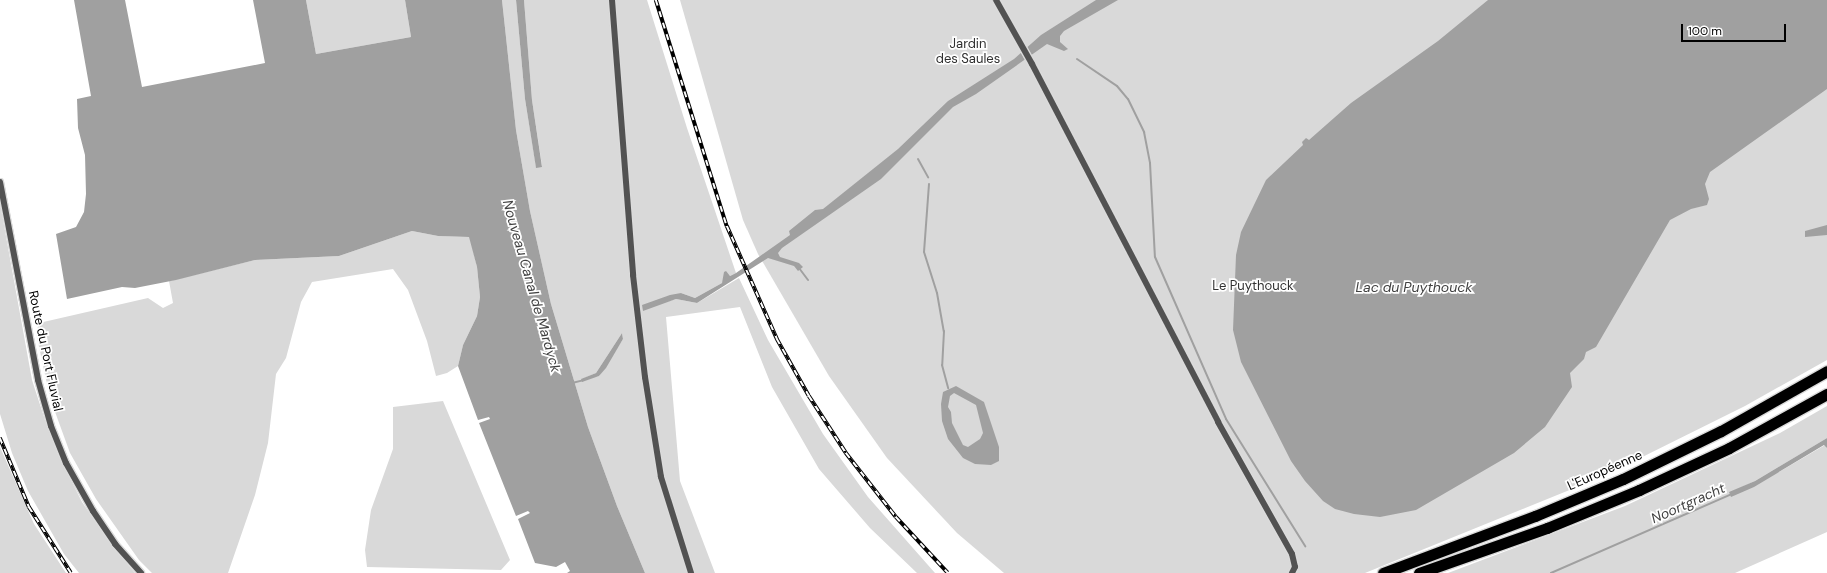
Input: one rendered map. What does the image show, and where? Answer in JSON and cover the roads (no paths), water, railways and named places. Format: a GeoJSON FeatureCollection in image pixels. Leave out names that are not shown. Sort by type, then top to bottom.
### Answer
{"type":"FeatureCollection","features":[{"type":"Feature","properties":{"kind":"highway","name":"L'Européenne"},"geometry":{"type":"LineString","coordinates":[[1383,573],[1529,519],[1629,476],[1727,428],[1827,371]]}},
{"type":"Feature","properties":{"kind":"highway"},"geometry":{"type":"LineString","coordinates":[[1419,573],[1547,528],[1639,490],[1735,445],[1827,394]]}},
{"type":"Feature","properties":{"kind":"street"},"geometry":{"type":"LineString","coordinates":[[612,0],[632,264],[644,373],[662,477],[691,573]]}},
{"type":"Feature","properties":{"kind":"street"},"geometry":{"type":"LineString","coordinates":[[996,0],[1022,45],[1218,422],[1292,554],[1295,567],[1292,573]]}},
{"type":"Feature","properties":{"kind":"street","name":"Route du Port Fluvial"},"geometry":{"type":"LineString","coordinates":[[0,182],[40,387],[51,426],[66,463],[89,505],[115,544],[141,573]]}},
{"type":"Feature","properties":{"kind":"water","name":"Nouveau Canal de Mardyck"},"geometry":{"type":"Polygon","coordinates":[[[74,0],[125,0],[142,87],[265,63],[253,0],[306,0],[316,54],[411,37],[405,0],[502,0],[516,130],[530,211],[551,304],[588,427],[617,506],[645,573],[567,573],[570,571],[565,562],[556,567],[535,563],[518,519],[530,513],[528,511],[516,516],[479,423],[490,419],[489,417],[478,420],[458,366],[463,345],[477,316],[480,297],[477,267],[469,237],[438,236],[412,231],[339,256],[255,260],[176,280],[135,288],[122,287],[67,299],[56,234],[76,227],[84,212],[86,194],[85,155],[78,128],[77,99],[91,96],[74,0]]]}},
{"type":"Feature","properties":{"kind":"water"},"geometry":{"type":"Polygon","coordinates":[[[516,0],[524,0],[532,100],[542,167],[536,168],[525,99],[516,0]]]}},
{"type":"Feature","properties":{"kind":"water"},"geometry":{"type":"Polygon","coordinates":[[[1096,0],[1118,0],[1064,31],[1060,36],[1060,42],[1068,49],[1064,51],[1047,44],[976,94],[953,107],[881,179],[782,248],[778,253],[780,257],[799,263],[803,267],[798,271],[794,266],[768,258],[697,303],[676,299],[643,311],[642,305],[670,295],[681,293],[695,298],[722,283],[724,272],[726,271],[730,276],[736,273],[790,235],[789,231],[815,210],[823,209],[898,149],[948,101],[1014,59],[1041,35],[1096,0]]]}},
{"type":"Feature","properties":{"kind":"water","name":"Lac du Puythouck"},"geometry":{"type":"Polygon","coordinates":[[[1488,0],[1827,0],[1827,89],[1710,172],[1705,184],[1709,199],[1707,205],[1691,209],[1670,220],[1596,347],[1586,352],[1584,359],[1570,373],[1572,387],[1545,427],[1514,453],[1416,510],[1380,517],[1354,514],[1335,509],[1323,501],[1305,481],[1291,461],[1241,362],[1233,330],[1236,255],[1241,232],[1266,180],[1303,145],[1302,142],[1306,138],[1309,140],[1351,103],[1438,41],[1488,0]]]}},
{"type":"Feature","properties":{"kind":"water"},"geometry":{"type":"Polygon","coordinates":[[[1827,225],[1827,235],[1805,237],[1805,231],[1827,225]]]}},
{"type":"Feature","properties":{"kind":"water"},"geometry":{"type":"Polygon","coordinates":[[[622,333],[623,339],[606,368],[599,376],[582,382],[581,379],[596,373],[622,333]]]}},
{"type":"Feature","properties":{"kind":"water"},"geometry":{"type":"Polygon","coordinates":[[[956,386],[984,402],[999,447],[999,461],[991,465],[975,464],[963,458],[948,439],[942,421],[941,404],[943,392],[956,386]],[[954,393],[950,396],[948,407],[951,412],[952,423],[963,445],[968,447],[980,439],[983,433],[976,405],[954,393]]]}},
{"type":"Feature","properties":{"kind":"water"},"geometry":{"type":"Polygon","coordinates":[[[1827,438],[1827,448],[1824,445],[1754,487],[1731,497],[1729,492],[1755,481],[1827,438]]]}},
{"type":"Feature","properties":{"kind":"waterway"},"geometry":{"type":"LineString","coordinates":[[1077,59],[1117,86],[1128,99],[1144,132],[1150,163],[1155,257],[1226,419],[1305,546]]}},
{"type":"Feature","properties":{"kind":"waterway"},"geometry":{"type":"LineString","coordinates":[[918,159],[928,177]]}},
{"type":"Feature","properties":{"kind":"waterway"},"geometry":{"type":"LineString","coordinates":[[929,184],[924,252],[937,293],[944,331],[942,365],[948,388]]}},
{"type":"Feature","properties":{"kind":"waterway"},"geometry":{"type":"LineString","coordinates":[[799,268],[808,280]]}},
{"type":"Feature","properties":{"kind":"waterway"},"geometry":{"type":"LineString","coordinates":[[572,383],[584,380]]}},
{"type":"Feature","properties":{"kind":"waterway","name":"Noortgracht"},"geometry":{"type":"LineString","coordinates":[[1551,573],[1732,494]]}},
{"type":"Feature","properties":{"kind":"railway"},"geometry":{"type":"LineString","coordinates":[[656,0],[727,226],[777,339],[809,396],[846,453],[896,517],[948,573]]}},
{"type":"Feature","properties":{"kind":"railway"},"geometry":{"type":"LineString","coordinates":[[0,438],[29,507],[71,573]]}},
{"type":"Feature","properties":{"kind":"park label","name":"Jardin des Saules"},"geometry":{"type":"Point","coordinates":[968,52]}},
{"type":"Feature","properties":{"kind":"park label","name":"Le Puythouck"},"geometry":{"type":"Point","coordinates":[1253,286]}}]}
